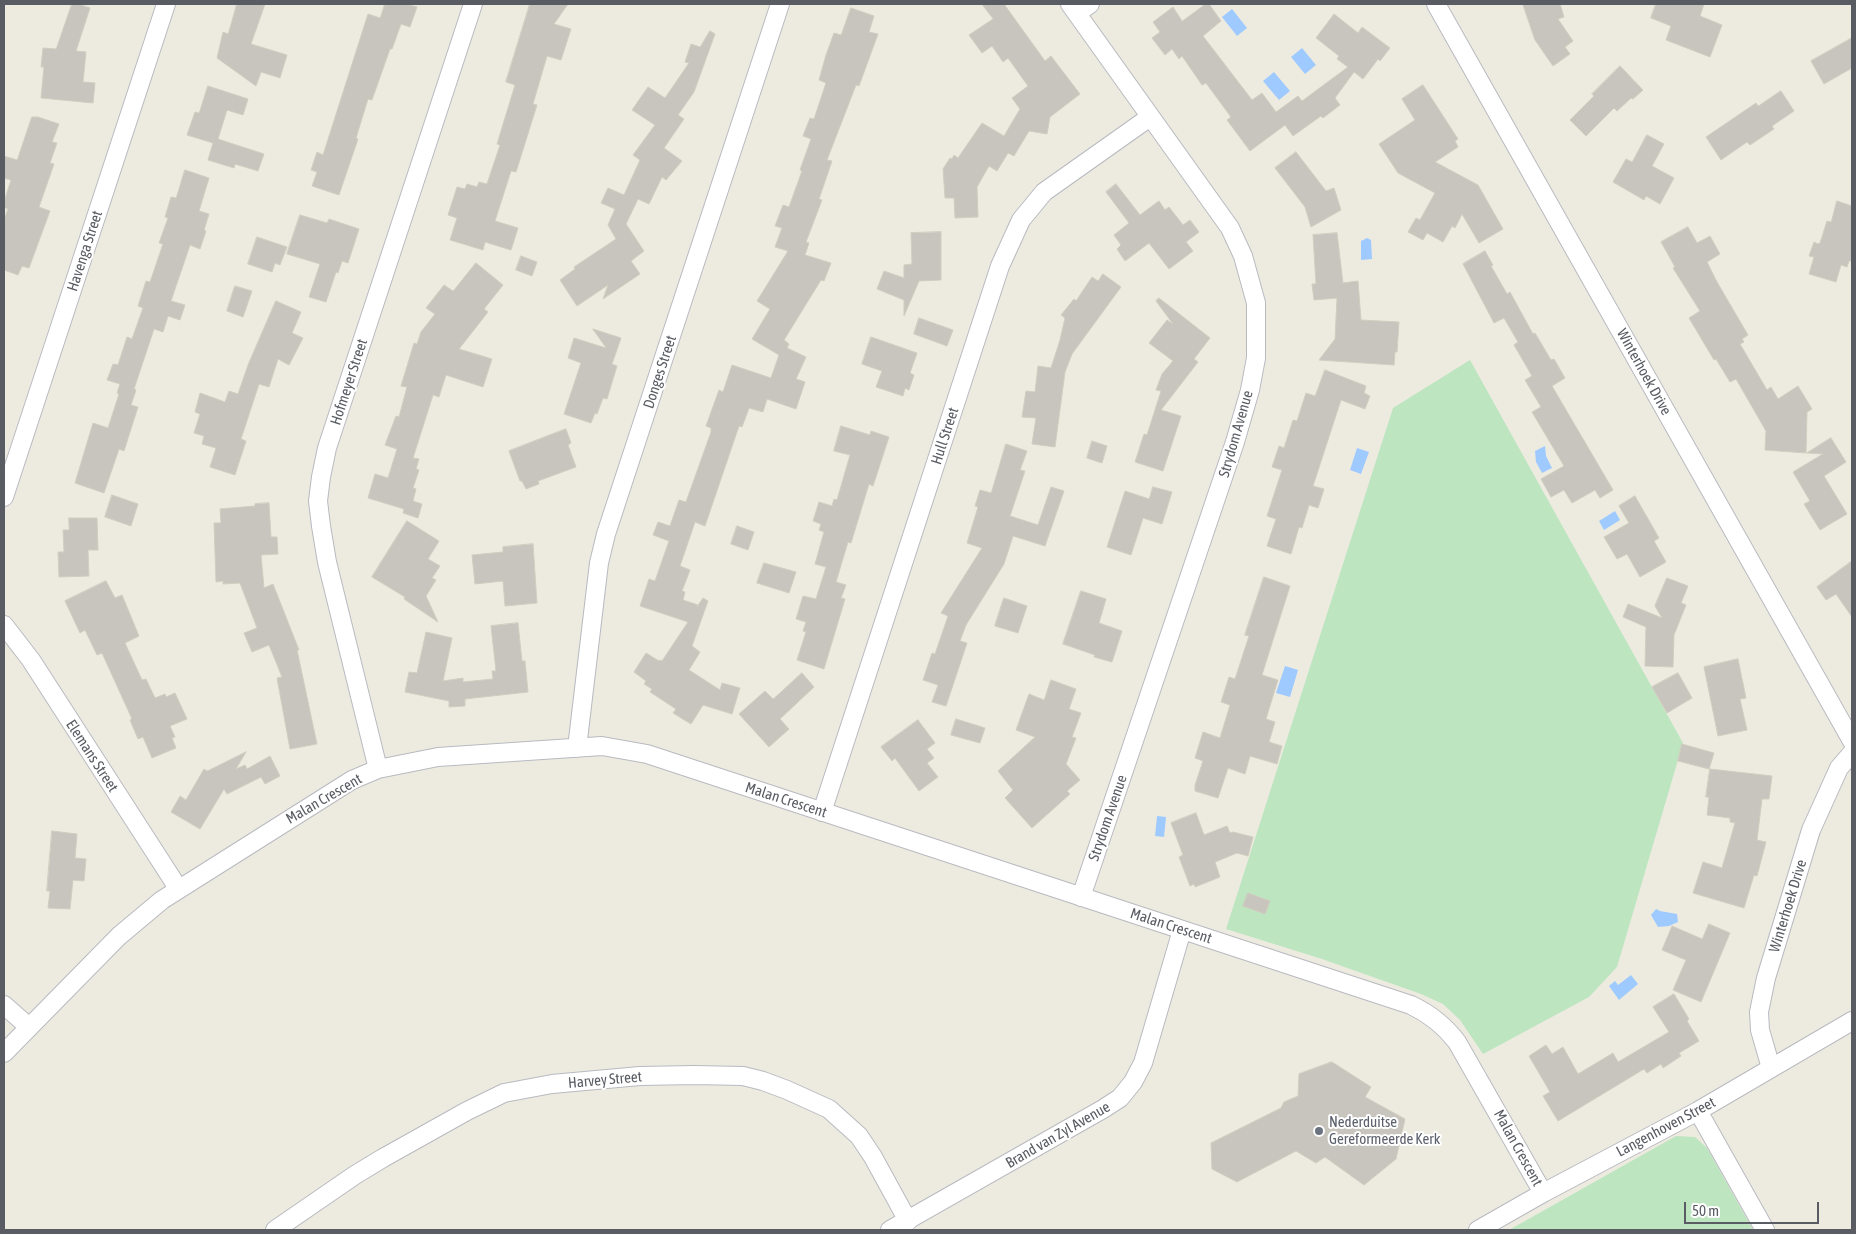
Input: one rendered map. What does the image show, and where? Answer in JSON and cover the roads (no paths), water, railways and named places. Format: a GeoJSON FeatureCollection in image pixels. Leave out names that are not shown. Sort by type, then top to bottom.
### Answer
{"type":"FeatureCollection","features":[{"type":"Feature","properties":{"kind":"street","name":"Havenga Street"},"geometry":{"type":"LineString","coordinates":[[4,498],[166,4]]}},
{"type":"Feature","properties":{"kind":"street","name":"Hofmeyer Street"},"geometry":{"type":"LineString","coordinates":[[378,769],[327,562],[320,526],[318,501],[327,448],[473,4]]}},
{"type":"Feature","properties":{"kind":"street","name":"Donges Street"},"geometry":{"type":"LineString","coordinates":[[577,748],[599,563],[606,534],[780,4]]}},
{"type":"Feature","properties":{"kind":"street","name":"Winterhoek Drive"},"geometry":{"type":"LineString","coordinates":[[1436,4],[1852,741]]}},
{"type":"Feature","properties":{"kind":"street","name":"Strydom Avenue"},"geometry":{"type":"LineString","coordinates":[[1079,7],[1150,117],[1230,228],[1243,256],[1256,303],[1256,358],[1250,390],[1236,442],[1081,897]]}},
{"type":"Feature","properties":{"kind":"street","name":"Hull Street"},"geometry":{"type":"LineString","coordinates":[[822,812],[1010,240],[1021,220],[1044,192],[1150,117]]}},
{"type":"Feature","properties":{"kind":"street","name":"Elemans Street"},"geometry":{"type":"LineString","coordinates":[[4,625],[31,660],[178,888]]}},
{"type":"Feature","properties":{"kind":"street","name":"Malan Crescent"},"geometry":{"type":"LineString","coordinates":[[4,1053],[120,936],[178,888],[352,780],[378,769],[438,757],[602,746],[647,754],[1411,1005],[1432,1015],[1449,1031],[1457,1042],[1543,1193]]}},
{"type":"Feature","properties":{"kind":"street","name":"Winterhoek Drive"},"geometry":{"type":"LineString","coordinates":[[1771,1068],[1760,1030],[1759,1012],[1766,978],[1810,830],[1839,768],[1852,753]]}},
{"type":"Feature","properties":{"kind":"street","name":"Brand van Zyl Avenue"},"geometry":{"type":"LineString","coordinates":[[890,1230],[1088,1119],[1120,1098],[1133,1082],[1142,1063],[1182,930]]}},
{"type":"Feature","properties":{"kind":"street"},"geometry":{"type":"LineString","coordinates":[[4,1005],[30,1027]]}},
{"type":"Feature","properties":{"kind":"street","name":"Langenhoven Street"},"geometry":{"type":"LineString","coordinates":[[1478,1230],[1543,1193],[1698,1111],[1852,1021]]}},
{"type":"Feature","properties":{"kind":"street","name":"Harvey Street"},"geometry":{"type":"LineString","coordinates":[[275,1230],[348,1179],[383,1158],[467,1111],[504,1093],[552,1084],[640,1076],[694,1075],[729,1075],[750,1078],[787,1090],[829,1109],[852,1129],[868,1150],[908,1220]]}},
{"type":"Feature","properties":{"kind":"street"},"geometry":{"type":"LineString","coordinates":[[1698,1111],[1765,1230]]}},
{"type":"Feature","properties":{"kind":"water"},"geometry":{"type":"Polygon","coordinates":[[[1232,9],[1247,28],[1237,36],[1222,17],[1232,9]]]}},
{"type":"Feature","properties":{"kind":"water"},"geometry":{"type":"Polygon","coordinates":[[[1302,48],[1316,65],[1305,74],[1291,57],[1302,48]]]}},
{"type":"Feature","properties":{"kind":"water"},"geometry":{"type":"Polygon","coordinates":[[[1274,72],[1290,91],[1279,100],[1263,81],[1274,72]]]}},
{"type":"Feature","properties":{"kind":"water"},"geometry":{"type":"Polygon","coordinates":[[[1367,238],[1371,240],[1372,259],[1361,260],[1361,241],[1367,238]]]}},
{"type":"Feature","properties":{"kind":"water"},"geometry":{"type":"Polygon","coordinates":[[[1545,446],[1546,456],[1552,468],[1542,473],[1536,462],[1535,451],[1545,446]]]}},
{"type":"Feature","properties":{"kind":"water"},"geometry":{"type":"Polygon","coordinates":[[[1357,448],[1369,452],[1361,474],[1350,470],[1357,448]]]}},
{"type":"Feature","properties":{"kind":"water"},"geometry":{"type":"Polygon","coordinates":[[[1615,511],[1620,520],[1604,530],[1599,521],[1615,511]]]}},
{"type":"Feature","properties":{"kind":"water"},"geometry":{"type":"Polygon","coordinates":[[[1285,666],[1298,670],[1290,697],[1276,693],[1285,666]]]}},
{"type":"Feature","properties":{"kind":"water"},"geometry":{"type":"Polygon","coordinates":[[[1157,816],[1166,817],[1164,837],[1155,836],[1157,816]]]}},
{"type":"Feature","properties":{"kind":"water"},"geometry":{"type":"Polygon","coordinates":[[[1656,909],[1677,914],[1678,922],[1669,926],[1658,927],[1651,915],[1656,909]]]}},
{"type":"Feature","properties":{"kind":"water"},"geometry":{"type":"Polygon","coordinates":[[[1631,975],[1638,984],[1619,1000],[1609,986],[1615,981],[1618,985],[1631,975]]]}},
{"type":"Feature","properties":{"kind":"place","name":"Nederduitse Gereformeerde Kerk"},"geometry":{"type":"Point","coordinates":[1319,1131]}}]}
